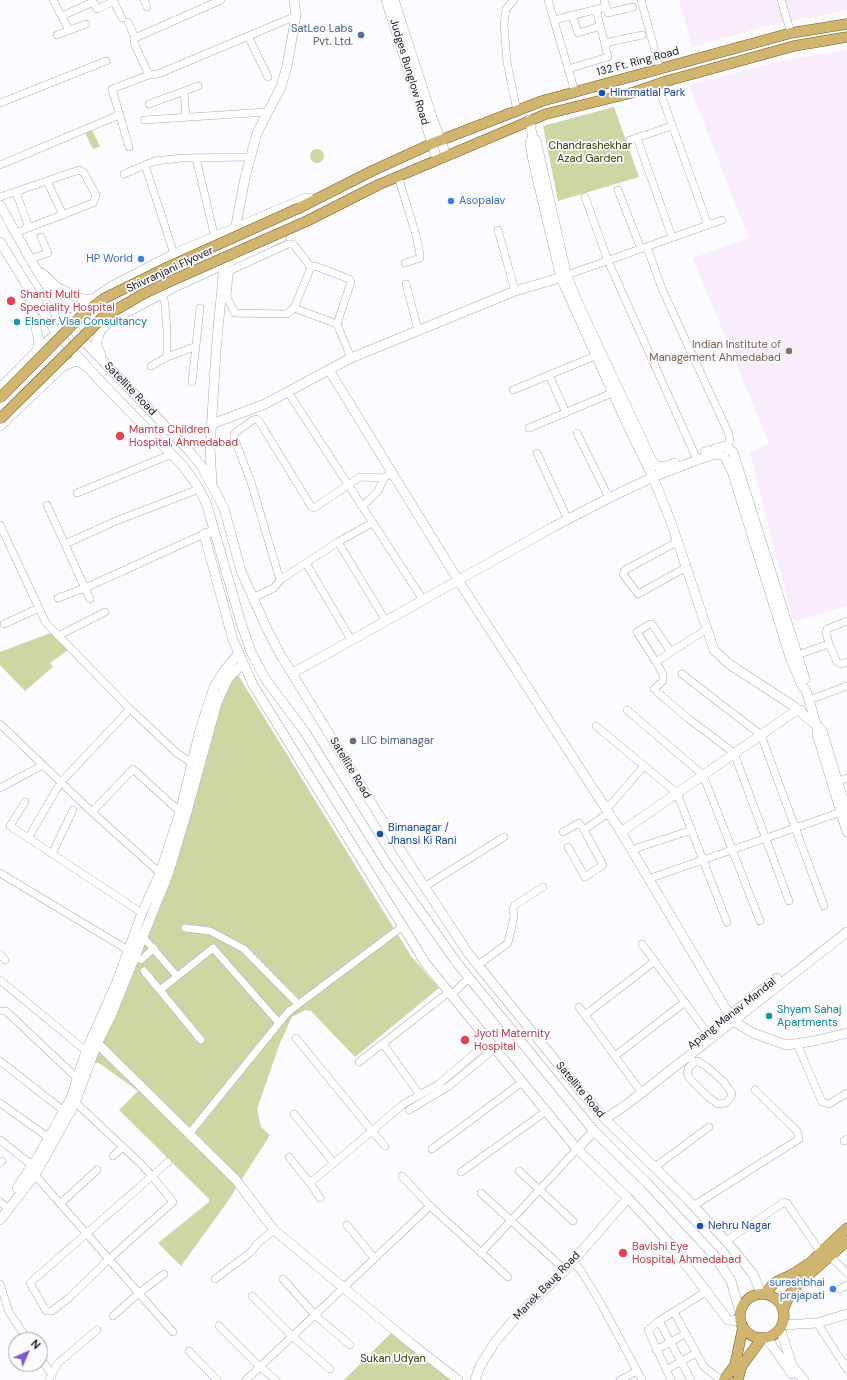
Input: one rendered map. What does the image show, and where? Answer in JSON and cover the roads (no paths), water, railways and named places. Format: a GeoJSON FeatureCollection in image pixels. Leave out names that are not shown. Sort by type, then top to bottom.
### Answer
{"type":"FeatureCollection","features":[{"type":"Feature","properties":{"kind":"main road","name":"132 Ft. Ring Road"},"geometry":{"type":"LineString","coordinates":[[316,200],[372,171],[436,142],[517,110],[575,92],[791,33],[847,24]]}},
{"type":"Feature","properties":{"kind":"main road"},"geometry":{"type":"LineString","coordinates":[[311,219],[398,176],[529,120],[794,46],[847,38]]}},
{"type":"Feature","properties":{"kind":"main road","name":"Shivranjani Flyover"},"geometry":{"type":"LineString","coordinates":[[0,398],[80,317],[104,299],[151,275],[316,200]]}},
{"type":"Feature","properties":{"kind":"main road","name":"Shivranjani Flyover"},"geometry":{"type":"LineString","coordinates":[[0,419],[102,318],[161,285],[311,219]]}},
{"type":"Feature","properties":{"kind":"main road"},"geometry":{"type":"LineString","coordinates":[[741,1320],[752,1335],[764,1337],[774,1334],[781,1327],[783,1310],[790,1294],[847,1228]]}},
{"type":"Feature","properties":{"kind":"main road"},"geometry":{"type":"LineString","coordinates":[[723,1380],[735,1365],[741,1320],[747,1299],[763,1294],[774,1283],[846,1244]]}},
{"type":"Feature","properties":{"kind":"main road"},"geometry":{"type":"LineString","coordinates":[[763,1294],[775,1298],[783,1310]]}},
{"type":"Feature","properties":{"kind":"main road"},"geometry":{"type":"LineString","coordinates":[[738,1380],[741,1367],[764,1337]]}},
{"type":"Feature","properties":{"kind":"street"},"geometry":{"type":"LineString","coordinates":[[53,0],[69,30]]}},
{"type":"Feature","properties":{"kind":"street"},"geometry":{"type":"LineString","coordinates":[[62,16],[93,1],[97,9],[113,0],[135,38],[134,43],[150,75]]}},
{"type":"Feature","properties":{"kind":"street"},"geometry":{"type":"LineString","coordinates":[[144,0],[147,7]]}},
{"type":"Feature","properties":{"kind":"street"},"geometry":{"type":"LineString","coordinates":[[135,38],[221,0]]}},
{"type":"Feature","properties":{"kind":"street"},"geometry":{"type":"LineString","coordinates":[[235,230],[250,157],[257,133],[281,86],[287,66],[296,16],[294,0]]}},
{"type":"Feature","properties":{"kind":"street","name":"Judges Bunglow Road"},"geometry":{"type":"LineString","coordinates":[[386,0],[436,142]]}},
{"type":"Feature","properties":{"kind":"street","name":"Judges Bunglow Road"},"geometry":{"type":"LineString","coordinates":[[394,0],[436,142]]}},
{"type":"Feature","properties":{"kind":"street"},"geometry":{"type":"LineString","coordinates":[[514,0],[506,9],[504,24],[507,62],[517,110]]}},
{"type":"Feature","properties":{"kind":"street"},"geometry":{"type":"LineString","coordinates":[[548,0],[575,92]]}},
{"type":"Feature","properties":{"kind":"street"},"geometry":{"type":"LineString","coordinates":[[641,0],[660,69]]}},
{"type":"Feature","properties":{"kind":"street"},"geometry":{"type":"LineString","coordinates":[[781,0],[791,33]]}},
{"type":"Feature","properties":{"kind":"street"},"geometry":{"type":"LineString","coordinates":[[554,20],[596,9],[605,4],[608,13],[633,8]]}},
{"type":"Feature","properties":{"kind":"street"},"geometry":{"type":"LineString","coordinates":[[568,69],[608,57],[596,9]]}},
{"type":"Feature","properties":{"kind":"street"},"geometry":{"type":"LineString","coordinates":[[572,15],[578,33],[600,26]]}},
{"type":"Feature","properties":{"kind":"street"},"geometry":{"type":"LineString","coordinates":[[129,147],[112,89],[150,75],[158,74],[296,16]]}},
{"type":"Feature","properties":{"kind":"street"},"geometry":{"type":"LineString","coordinates":[[57,35],[86,24]]}},
{"type":"Feature","properties":{"kind":"street"},"geometry":{"type":"LineString","coordinates":[[605,43],[642,35]]}},
{"type":"Feature","properties":{"kind":"street"},"geometry":{"type":"LineString","coordinates":[[248,36],[268,77]]}},
{"type":"Feature","properties":{"kind":"street"},"geometry":{"type":"LineString","coordinates":[[0,103],[106,61]]}},
{"type":"Feature","properties":{"kind":"street"},"geometry":{"type":"LineString","coordinates":[[149,104],[198,86]]}},
{"type":"Feature","properties":{"kind":"street"},"geometry":{"type":"LineString","coordinates":[[184,91],[186,117]]}},
{"type":"Feature","properties":{"kind":"street"},"geometry":{"type":"LineString","coordinates":[[662,98],[708,225]]}},
{"type":"Feature","properties":{"kind":"street"},"geometry":{"type":"LineString","coordinates":[[144,120],[267,112]]}},
{"type":"Feature","properties":{"kind":"street"},"geometry":{"type":"LineString","coordinates":[[0,165],[119,115]]}},
{"type":"Feature","properties":{"kind":"street"},"geometry":{"type":"LineString","coordinates":[[529,120],[533,138],[530,142],[533,161],[564,277],[595,356],[654,477],[714,650],[729,664],[794,707],[822,730],[845,779],[845,812],[847,832]]}},
{"type":"Feature","properties":{"kind":"street"},"geometry":{"type":"LineString","coordinates":[[672,126],[633,139],[672,237]]}},
{"type":"Feature","properties":{"kind":"street"},"geometry":{"type":"LineString","coordinates":[[436,142],[442,157]]}},
{"type":"Feature","properties":{"kind":"street"},"geometry":{"type":"LineString","coordinates":[[124,174],[155,160],[250,157]]}},
{"type":"Feature","properties":{"kind":"street"},"geometry":{"type":"LineString","coordinates":[[196,158],[215,238]]}},
{"type":"Feature","properties":{"kind":"street"},"geometry":{"type":"LineString","coordinates":[[145,165],[174,254]]}},
{"type":"Feature","properties":{"kind":"street"},"geometry":{"type":"LineString","coordinates":[[0,197],[78,170],[82,171],[96,195],[93,203],[15,233]]}},
{"type":"Feature","properties":{"kind":"street"},"geometry":{"type":"LineString","coordinates":[[398,176],[416,235],[420,255],[420,258],[405,263]]}},
{"type":"Feature","properties":{"kind":"street"},"geometry":{"type":"LineString","coordinates":[[47,181],[63,215]]}},
{"type":"Feature","properties":{"kind":"street"},"geometry":{"type":"LineString","coordinates":[[618,190],[728,432],[728,447],[724,456]]}},
{"type":"Feature","properties":{"kind":"street"},"geometry":{"type":"LineString","coordinates":[[16,192],[29,228]]}},
{"type":"Feature","properties":{"kind":"street"},"geometry":{"type":"LineString","coordinates":[[585,197],[608,261],[695,456]]}},
{"type":"Feature","properties":{"kind":"street"},"geometry":{"type":"LineString","coordinates":[[0,388],[56,332],[93,299],[112,286],[174,254],[235,230],[306,198],[316,200]]}},
{"type":"Feature","properties":{"kind":"street","name":"Satellite Road"},"geometry":{"type":"LineString","coordinates":[[0,205],[15,233],[77,334],[192,453],[212,484],[224,508],[241,571],[266,629],[424,887],[478,965],[577,1087],[605,1119],[655,1167],[726,1241],[753,1274],[763,1294]]}},
{"type":"Feature","properties":{"kind":"street"},"geometry":{"type":"LineString","coordinates":[[0,426],[88,344],[100,329],[114,319],[162,293],[307,225],[311,219]]}},
{"type":"Feature","properties":{"kind":"street"},"geometry":{"type":"LineString","coordinates":[[212,424],[265,404],[352,358],[515,291],[564,277],[722,220]]}},
{"type":"Feature","properties":{"kind":"street"},"geometry":{"type":"LineString","coordinates":[[498,230],[515,291]]}},
{"type":"Feature","properties":{"kind":"street"},"geometry":{"type":"LineString","coordinates":[[41,237],[48,253],[32,261],[57,287],[74,296],[84,299],[93,299]]}},
{"type":"Feature","properties":{"kind":"street","name":"Satellite Road"},"geometry":{"type":"LineString","coordinates":[[0,242],[56,332],[77,353],[101,382],[183,466],[199,489],[206,502],[241,623],[251,652],[267,681],[305,732],[386,864],[469,978],[594,1131],[648,1184],[714,1255],[732,1281],[741,1320]]}},
{"type":"Feature","properties":{"kind":"street"},"geometry":{"type":"LineString","coordinates":[[290,244],[293,244],[311,267],[294,308],[287,314],[235,313],[227,296],[229,274],[231,270],[290,244]]}},
{"type":"Feature","properties":{"kind":"street"},"geometry":{"type":"LineString","coordinates":[[212,484],[210,449],[224,265]]}},
{"type":"Feature","properties":{"kind":"street"},"geometry":{"type":"LineString","coordinates":[[311,267],[315,266],[349,279],[351,282],[337,324],[352,358]]}},
{"type":"Feature","properties":{"kind":"street"},"geometry":{"type":"LineString","coordinates":[[564,277],[652,461],[657,466],[665,467],[720,446],[728,447],[733,452],[764,564]]}},
{"type":"Feature","properties":{"kind":"street"},"geometry":{"type":"LineString","coordinates":[[26,283],[39,342],[37,351]]}},
{"type":"Feature","properties":{"kind":"street"},"geometry":{"type":"LineString","coordinates":[[406,284],[418,330]]}},
{"type":"Feature","properties":{"kind":"street"},"geometry":{"type":"LineString","coordinates":[[162,293],[166,311],[167,357]]}},
{"type":"Feature","properties":{"kind":"street"},"geometry":{"type":"LineString","coordinates":[[192,382],[194,347],[200,308]]}},
{"type":"Feature","properties":{"kind":"street"},"geometry":{"type":"LineString","coordinates":[[294,308],[337,324]]}},
{"type":"Feature","properties":{"kind":"street"},"geometry":{"type":"LineString","coordinates":[[100,329],[96,343],[100,353],[113,371]]}},
{"type":"Feature","properties":{"kind":"street"},"geometry":{"type":"LineString","coordinates":[[151,366],[167,357],[194,347]]}},
{"type":"Feature","properties":{"kind":"street"},"geometry":{"type":"LineString","coordinates":[[513,390],[595,356]]}},
{"type":"Feature","properties":{"kind":"street"},"geometry":{"type":"LineString","coordinates":[[62,367],[75,361],[82,363],[101,382]]}},
{"type":"Feature","properties":{"kind":"street"},"geometry":{"type":"LineString","coordinates":[[330,370],[388,476],[458,580],[621,832],[731,1018],[753,1033],[786,1045],[814,1041],[847,1033]]}},
{"type":"Feature","properties":{"kind":"street"},"geometry":{"type":"LineString","coordinates":[[549,375],[566,413]]}},
{"type":"Feature","properties":{"kind":"street"},"geometry":{"type":"LineString","coordinates":[[288,392],[423,600]]}},
{"type":"Feature","properties":{"kind":"street"},"geometry":{"type":"LineString","coordinates":[[528,428],[612,393]]}},
{"type":"Feature","properties":{"kind":"street"},"geometry":{"type":"LineString","coordinates":[[280,580],[251,482],[234,435],[256,419],[311,506],[314,508],[347,484],[360,477],[388,476]]}},
{"type":"Feature","properties":{"kind":"street"},"geometry":{"type":"LineString","coordinates":[[576,433],[609,498]]}},
{"type":"Feature","properties":{"kind":"street"},"geometry":{"type":"LineString","coordinates":[[192,453],[202,456],[210,449]]}},
{"type":"Feature","properties":{"kind":"street"},"geometry":{"type":"LineString","coordinates":[[537,453],[568,520]]}},
{"type":"Feature","properties":{"kind":"street"},"geometry":{"type":"LineString","coordinates":[[77,493],[172,454]]}},
{"type":"Feature","properties":{"kind":"street"},"geometry":{"type":"LineString","coordinates":[[293,673],[458,580],[609,498],[654,477],[716,454],[724,456],[732,471],[764,564],[794,656],[802,686],[806,690],[813,712],[817,727],[817,734],[845,812]]}},
{"type":"Feature","properties":{"kind":"street"},"geometry":{"type":"LineString","coordinates":[[654,477],[657,466]]}},
{"type":"Feature","properties":{"kind":"street"},"geometry":{"type":"LineString","coordinates":[[362,507],[378,491],[388,476]]}},
{"type":"Feature","properties":{"kind":"street"},"geometry":{"type":"LineString","coordinates":[[65,544],[116,521],[199,489]]}},
{"type":"Feature","properties":{"kind":"street"},"geometry":{"type":"LineString","coordinates":[[47,505],[90,599]]}},
{"type":"Feature","properties":{"kind":"street"},"geometry":{"type":"LineString","coordinates":[[252,598],[274,588],[280,580],[338,542],[372,523]]}},
{"type":"Feature","properties":{"kind":"street"},"geometry":{"type":"LineString","coordinates":[[0,524],[46,623],[130,709],[178,754],[195,765]]}},
{"type":"Feature","properties":{"kind":"street"},"geometry":{"type":"LineString","coordinates":[[58,598],[85,588],[204,534],[214,531]]}},
{"type":"Feature","properties":{"kind":"street"},"geometry":{"type":"LineString","coordinates":[[204,534],[229,626],[242,663],[255,688],[426,964],[576,1149],[628,1198],[671,1245],[728,1320],[741,1320]]}},
{"type":"Feature","properties":{"kind":"street"},"geometry":{"type":"LineString","coordinates":[[338,542],[386,621]]}},
{"type":"Feature","properties":{"kind":"street"},"geometry":{"type":"LineString","coordinates":[[677,542],[625,570],[623,574],[638,594],[685,568]]}},
{"type":"Feature","properties":{"kind":"street"},"geometry":{"type":"LineString","coordinates":[[306,563],[352,641]]}},
{"type":"Feature","properties":{"kind":"street"},"geometry":{"type":"LineString","coordinates":[[4,624],[39,608]]}},
{"type":"Feature","properties":{"kind":"street"},"geometry":{"type":"LineString","coordinates":[[58,636],[105,612]]}},
{"type":"Feature","properties":{"kind":"street"},"geometry":{"type":"LineString","coordinates":[[847,621],[827,629],[826,632],[837,662],[841,664],[847,662]]}},
{"type":"Feature","properties":{"kind":"street"},"geometry":{"type":"LineString","coordinates":[[671,652],[652,624],[640,629],[638,634],[663,674],[663,681],[656,691],[689,719],[734,753],[789,901]]}},
{"type":"Feature","properties":{"kind":"street"},"geometry":{"type":"LineString","coordinates":[[656,662],[707,629]]}},
{"type":"Feature","properties":{"kind":"street"},"geometry":{"type":"LineString","coordinates":[[794,656],[830,644]]}},
{"type":"Feature","properties":{"kind":"street"},"geometry":{"type":"LineString","coordinates":[[2,1206],[33,1166],[64,1111],[73,1100],[86,1051],[95,1041],[111,1016],[169,872],[187,812],[195,765],[214,687],[224,671],[238,654]]}},
{"type":"Feature","properties":{"kind":"street"},"geometry":{"type":"LineString","coordinates":[[0,1220],[35,1175],[73,1100],[142,913],[160,873],[195,765],[223,687],[232,672],[242,663]]}},
{"type":"Feature","properties":{"kind":"street"},"geometry":{"type":"LineString","coordinates":[[682,674],[761,734],[824,906]]}},
{"type":"Feature","properties":{"kind":"street"},"geometry":{"type":"LineString","coordinates":[[255,688],[267,681]]}},
{"type":"Feature","properties":{"kind":"street"},"geometry":{"type":"LineString","coordinates":[[621,832],[761,734],[794,707],[847,686]]}},
{"type":"Feature","properties":{"kind":"street"},"geometry":{"type":"LineString","coordinates":[[794,707],[813,712]]}},
{"type":"Feature","properties":{"kind":"street"},"geometry":{"type":"LineString","coordinates":[[28,838],[59,785],[130,709]]}},
{"type":"Feature","properties":{"kind":"street"},"geometry":{"type":"LineString","coordinates":[[627,710],[703,774],[760,921]]}},
{"type":"Feature","properties":{"kind":"street"},"geometry":{"type":"LineString","coordinates":[[0,724],[43,765],[59,785],[92,812],[160,873]]}},
{"type":"Feature","properties":{"kind":"street"},"geometry":{"type":"LineString","coordinates":[[596,726],[677,793],[727,922]]}},
{"type":"Feature","properties":{"kind":"street"},"geometry":{"type":"LineString","coordinates":[[0,788],[43,765]]}},
{"type":"Feature","properties":{"kind":"street"},"geometry":{"type":"LineString","coordinates":[[584,830],[607,811],[644,766]]}},
{"type":"Feature","properties":{"kind":"street"},"geometry":{"type":"LineString","coordinates":[[92,812],[133,770],[180,812]]}},
{"type":"Feature","properties":{"kind":"street"},"geometry":{"type":"LineString","coordinates":[[25,802],[10,826],[142,913]]}},
{"type":"Feature","properties":{"kind":"street"},"geometry":{"type":"LineString","coordinates":[[52,854],[73,810]]}},
{"type":"Feature","properties":{"kind":"street"},"geometry":{"type":"LineString","coordinates":[[648,880],[845,812]]}},
{"type":"Feature","properties":{"kind":"street"},"geometry":{"type":"LineString","coordinates":[[563,832],[579,822],[603,865],[585,877],[568,847]]}},
{"type":"Feature","properties":{"kind":"street"},"geometry":{"type":"LineString","coordinates":[[637,848],[692,830]]}},
{"type":"Feature","properties":{"kind":"street"},"geometry":{"type":"LineString","coordinates":[[424,887],[504,837]]}},
{"type":"Feature","properties":{"kind":"street"},"geometry":{"type":"LineString","coordinates":[[0,873],[128,950]]}},
{"type":"Feature","properties":{"kind":"street"},"geometry":{"type":"LineString","coordinates":[[478,965],[508,943],[513,925],[513,909],[515,905],[543,887]]}},
{"type":"Feature","properties":{"kind":"street"},"geometry":{"type":"LineString","coordinates":[[189,1134],[288,1012],[403,926]]}},
{"type":"Feature","properties":{"kind":"street","name":"Apang Manav Mandal"},"geometry":{"type":"LineString","coordinates":[[622,1107],[623,1102],[638,1089],[709,1036],[847,926]]}},
{"type":"Feature","properties":{"kind":"street"},"geometry":{"type":"LineString","coordinates":[[185,928],[210,931],[244,950],[298,1004]]}},
{"type":"Feature","properties":{"kind":"street"},"geometry":{"type":"LineString","coordinates":[[731,1018],[847,932]]}},
{"type":"Feature","properties":{"kind":"street"},"geometry":{"type":"LineString","coordinates":[[143,937],[177,976]]}},
{"type":"Feature","properties":{"kind":"street"},"geometry":{"type":"LineString","coordinates":[[605,1119],[691,1060],[709,1036],[642,944]]}},
{"type":"Feature","properties":{"kind":"street"},"geometry":{"type":"LineString","coordinates":[[141,960],[154,948]]}},
{"type":"Feature","properties":{"kind":"street"},"geometry":{"type":"LineString","coordinates":[[160,990],[213,948],[279,1023]]}},
{"type":"Feature","properties":{"kind":"street"},"geometry":{"type":"LineString","coordinates":[[584,1015],[655,961]]}},
{"type":"Feature","properties":{"kind":"street"},"geometry":{"type":"LineString","coordinates":[[144,971],[201,1040]]}},
{"type":"Feature","properties":{"kind":"street"},"geometry":{"type":"LineString","coordinates":[[359,1062],[469,978]]}},
{"type":"Feature","properties":{"kind":"street"},"geometry":{"type":"LineString","coordinates":[[0,980],[86,1051]]}},
{"type":"Feature","properties":{"kind":"street"},"geometry":{"type":"LineString","coordinates":[[615,1056],[685,1002]]}},
{"type":"Feature","properties":{"kind":"street"},"geometry":{"type":"LineString","coordinates":[[579,1007],[638,1089]]}},
{"type":"Feature","properties":{"kind":"street"},"geometry":{"type":"LineString","coordinates":[[0,1011],[6,1011],[78,1079]]}},
{"type":"Feature","properties":{"kind":"street"},"geometry":{"type":"LineString","coordinates":[[296,1038],[385,1146]]}},
{"type":"Feature","properties":{"kind":"street"},"geometry":{"type":"LineString","coordinates":[[95,1041],[236,1180],[274,1230],[409,1342],[458,1380]]}},
{"type":"Feature","properties":{"kind":"street"},"geometry":{"type":"LineString","coordinates":[[383,1044],[417,1091]]}},
{"type":"Feature","properties":{"kind":"street"},"geometry":{"type":"LineString","coordinates":[[797,1044],[822,1102],[829,1104],[847,1093]]}},
{"type":"Feature","properties":{"kind":"street"},"geometry":{"type":"LineString","coordinates":[[409,1110],[449,1086],[491,1046]]}},
{"type":"Feature","properties":{"kind":"street"},"geometry":{"type":"LineString","coordinates":[[310,1183],[402,1105],[439,1084],[491,1046]]}},
{"type":"Feature","properties":{"kind":"street"},"geometry":{"type":"LineString","coordinates":[[691,1060],[698,1061],[706,1066],[724,1082],[732,1094],[732,1097],[726,1103],[718,1104],[690,1079],[687,1073],[691,1060]]}},
{"type":"Feature","properties":{"kind":"street"},"geometry":{"type":"LineString","coordinates":[[0,1061],[64,1111]]}},
{"type":"Feature","properties":{"kind":"street"},"geometry":{"type":"LineString","coordinates":[[432,1149],[521,1083]]}},
{"type":"Feature","properties":{"kind":"street"},"geometry":{"type":"LineString","coordinates":[[693,1206],[799,1139],[797,1131],[755,1090]]}},
{"type":"Feature","properties":{"kind":"street"},"geometry":{"type":"LineString","coordinates":[[73,1100],[152,1176],[173,1202],[109,1259],[70,1297],[52,1311],[46,1311],[30,1283],[87,1234],[152,1176],[168,1162]]}},
{"type":"Feature","properties":{"kind":"street"},"geometry":{"type":"LineString","coordinates":[[0,1103],[49,1138]]}},
{"type":"Feature","properties":{"kind":"street"},"geometry":{"type":"LineString","coordinates":[[461,1172],[546,1112]]}},
{"type":"Feature","properties":{"kind":"street"},"geometry":{"type":"LineString","coordinates":[[294,1114],[334,1163]]}},
{"type":"Feature","properties":{"kind":"street"},"geometry":{"type":"LineString","coordinates":[[655,1167],[709,1127]]}},
{"type":"Feature","properties":{"kind":"street"},"geometry":{"type":"LineString","coordinates":[[481,1253],[594,1131]]}},
{"type":"Feature","properties":{"kind":"street"},"geometry":{"type":"LineString","coordinates":[[0,1140],[33,1166]]}},
{"type":"Feature","properties":{"kind":"street"},"geometry":{"type":"LineString","coordinates":[[113,1156],[123,1147]]}},
{"type":"Feature","properties":{"kind":"street"},"geometry":{"type":"LineString","coordinates":[[289,1157],[320,1198]]}},
{"type":"Feature","properties":{"kind":"street"},"geometry":{"type":"LineString","coordinates":[[60,1204],[97,1170]]}},
{"type":"Feature","properties":{"kind":"street"},"geometry":{"type":"LineString","coordinates":[[518,1171],[573,1220]]}},
{"type":"Feature","properties":{"kind":"street"},"geometry":{"type":"LineString","coordinates":[[35,1175],[173,1332]]}},
{"type":"Feature","properties":{"kind":"street"},"geometry":{"type":"LineString","coordinates":[[402,1176],[430,1206],[508,1277]]}},
{"type":"Feature","properties":{"kind":"street"},"geometry":{"type":"LineString","coordinates":[[481,1193],[565,1270]]}},
{"type":"Feature","properties":{"kind":"street","name":"Manek Baug Road"},"geometry":{"type":"LineString","coordinates":[[475,1380],[480,1366],[495,1342],[517,1316],[565,1270],[628,1198]]}},
{"type":"Feature","properties":{"kind":"street"},"geometry":{"type":"LineString","coordinates":[[726,1241],[784,1202],[787,1203],[826,1254],[847,1273]]}},
{"type":"Feature","properties":{"kind":"street"},"geometry":{"type":"LineString","coordinates":[[246,1380],[314,1314],[430,1206]]}},
{"type":"Feature","properties":{"kind":"street"},"geometry":{"type":"LineString","coordinates":[[346,1225],[374,1258]]}},
{"type":"Feature","properties":{"kind":"street"},"geometry":{"type":"LineString","coordinates":[[215,1279],[251,1252],[258,1243],[274,1230]]}},
{"type":"Feature","properties":{"kind":"street"},"geometry":{"type":"LineString","coordinates":[[573,1261],[583,1274],[600,1302],[642,1380]]}},
{"type":"Feature","properties":{"kind":"street"},"geometry":{"type":"LineString","coordinates":[[113,1316],[139,1293],[164,1274]]}},
{"type":"Feature","properties":{"kind":"street"},"geometry":{"type":"LineString","coordinates":[[283,1279],[314,1314],[350,1345]]}},
{"type":"Feature","properties":{"kind":"street"},"geometry":{"type":"LineString","coordinates":[[0,1284],[9,1312],[23,1332]]}},
{"type":"Feature","properties":{"kind":"street"},"geometry":{"type":"LineString","coordinates":[[840,1289],[847,1285]]}},
{"type":"Feature","properties":{"kind":"street"},"geometry":{"type":"LineString","coordinates":[[671,1380],[648,1333],[650,1328],[707,1292]]}},
{"type":"Feature","properties":{"kind":"street"},"geometry":{"type":"LineString","coordinates":[[252,1296],[292,1336],[330,1369]]}},
{"type":"Feature","properties":{"kind":"street"},"geometry":{"type":"LineString","coordinates":[[674,1312],[704,1367],[723,1380]]}},
{"type":"Feature","properties":{"kind":"street"},"geometry":{"type":"LineString","coordinates":[[804,1380],[792,1365],[781,1327],[817,1323],[847,1314]]}},
{"type":"Feature","properties":{"kind":"street"},"geometry":{"type":"LineString","coordinates":[[659,1321],[691,1380]]}},
{"type":"Feature","properties":{"kind":"street"},"geometry":{"type":"LineString","coordinates":[[817,1323],[843,1357],[847,1369]]}},
{"type":"Feature","properties":{"kind":"street"},"geometry":{"type":"LineString","coordinates":[[220,1326],[260,1367],[276,1380]]}},
{"type":"Feature","properties":{"kind":"street"},"geometry":{"type":"LineString","coordinates":[[50,1377],[58,1363],[97,1330]]}},
{"type":"Feature","properties":{"kind":"street"},"geometry":{"type":"LineString","coordinates":[[656,1350],[685,1334]]}},
{"type":"Feature","properties":{"kind":"street"},"geometry":{"type":"LineString","coordinates":[[764,1337],[797,1380]]}},
{"type":"Feature","properties":{"kind":"street"},"geometry":{"type":"LineString","coordinates":[[189,1351],[217,1380]]}},
{"type":"Feature","properties":{"kind":"street"},"geometry":{"type":"LineString","coordinates":[[666,1370],[696,1353]]}},
{"type":"Feature","properties":{"kind":"street"},"geometry":{"type":"LineString","coordinates":[[620,1380],[637,1371]]}},
{"type":"Feature","properties":{"kind":"place","name":"SatLeo Labs Pvt. Ltd."},"geometry":{"type":"Point","coordinates":[361,35]}},
{"type":"Feature","properties":{"kind":"place","name":"Himmatlal Park"},"geometry":{"type":"Point","coordinates":[602,93]}},
{"type":"Feature","properties":{"kind":"place","name":"Asopalav"},"geometry":{"type":"Point","coordinates":[451,201]}},
{"type":"Feature","properties":{"kind":"place","name":"HP World"},"geometry":{"type":"Point","coordinates":[141,259]}},
{"type":"Feature","properties":{"kind":"place","name":"Shanti Multi Speciality Hospital"},"geometry":{"type":"Point","coordinates":[11,301]}},
{"type":"Feature","properties":{"kind":"place","name":"Elsner Visa Consultancy"},"geometry":{"type":"Point","coordinates":[17,322]}},
{"type":"Feature","properties":{"kind":"place","name":"Indian Institute of Management Ahmedabad"},"geometry":{"type":"Point","coordinates":[789,351]}},
{"type":"Feature","properties":{"kind":"place","name":"Mamta Children Hospital, Ahmedabad"},"geometry":{"type":"Point","coordinates":[120,436]}},
{"type":"Feature","properties":{"kind":"place","name":"LIC bimanagar"},"geometry":{"type":"Point","coordinates":[353,741]}},
{"type":"Feature","properties":{"kind":"place","name":"Bimanagar / Jhansi Ki Rani"},"geometry":{"type":"Point","coordinates":[380,834]}},
{"type":"Feature","properties":{"kind":"place","name":"Shyam Sahaj Apartments"},"geometry":{"type":"Point","coordinates":[769,1016]}},
{"type":"Feature","properties":{"kind":"place","name":"Jyoti Maternity Hospital"},"geometry":{"type":"Point","coordinates":[465,1040]}},
{"type":"Feature","properties":{"kind":"place","name":"Nehru Nagar"},"geometry":{"type":"Point","coordinates":[700,1226]}},
{"type":"Feature","properties":{"kind":"place","name":"Bavishi Eye Hospital, Ahmedabad"},"geometry":{"type":"Point","coordinates":[623,1253]}},
{"type":"Feature","properties":{"kind":"place","name":"sureshbhai prajapati"},"geometry":{"type":"Point","coordinates":[833,1289]}},
{"type":"Feature","properties":{"kind":"park label","name":"Chandrashekhar Azad Garden"},"geometry":{"type":"Point","coordinates":[590,152]}},
{"type":"Feature","properties":{"kind":"park label","name":"Sukan Udyan"},"geometry":{"type":"Point","coordinates":[393,1359]}}]}
